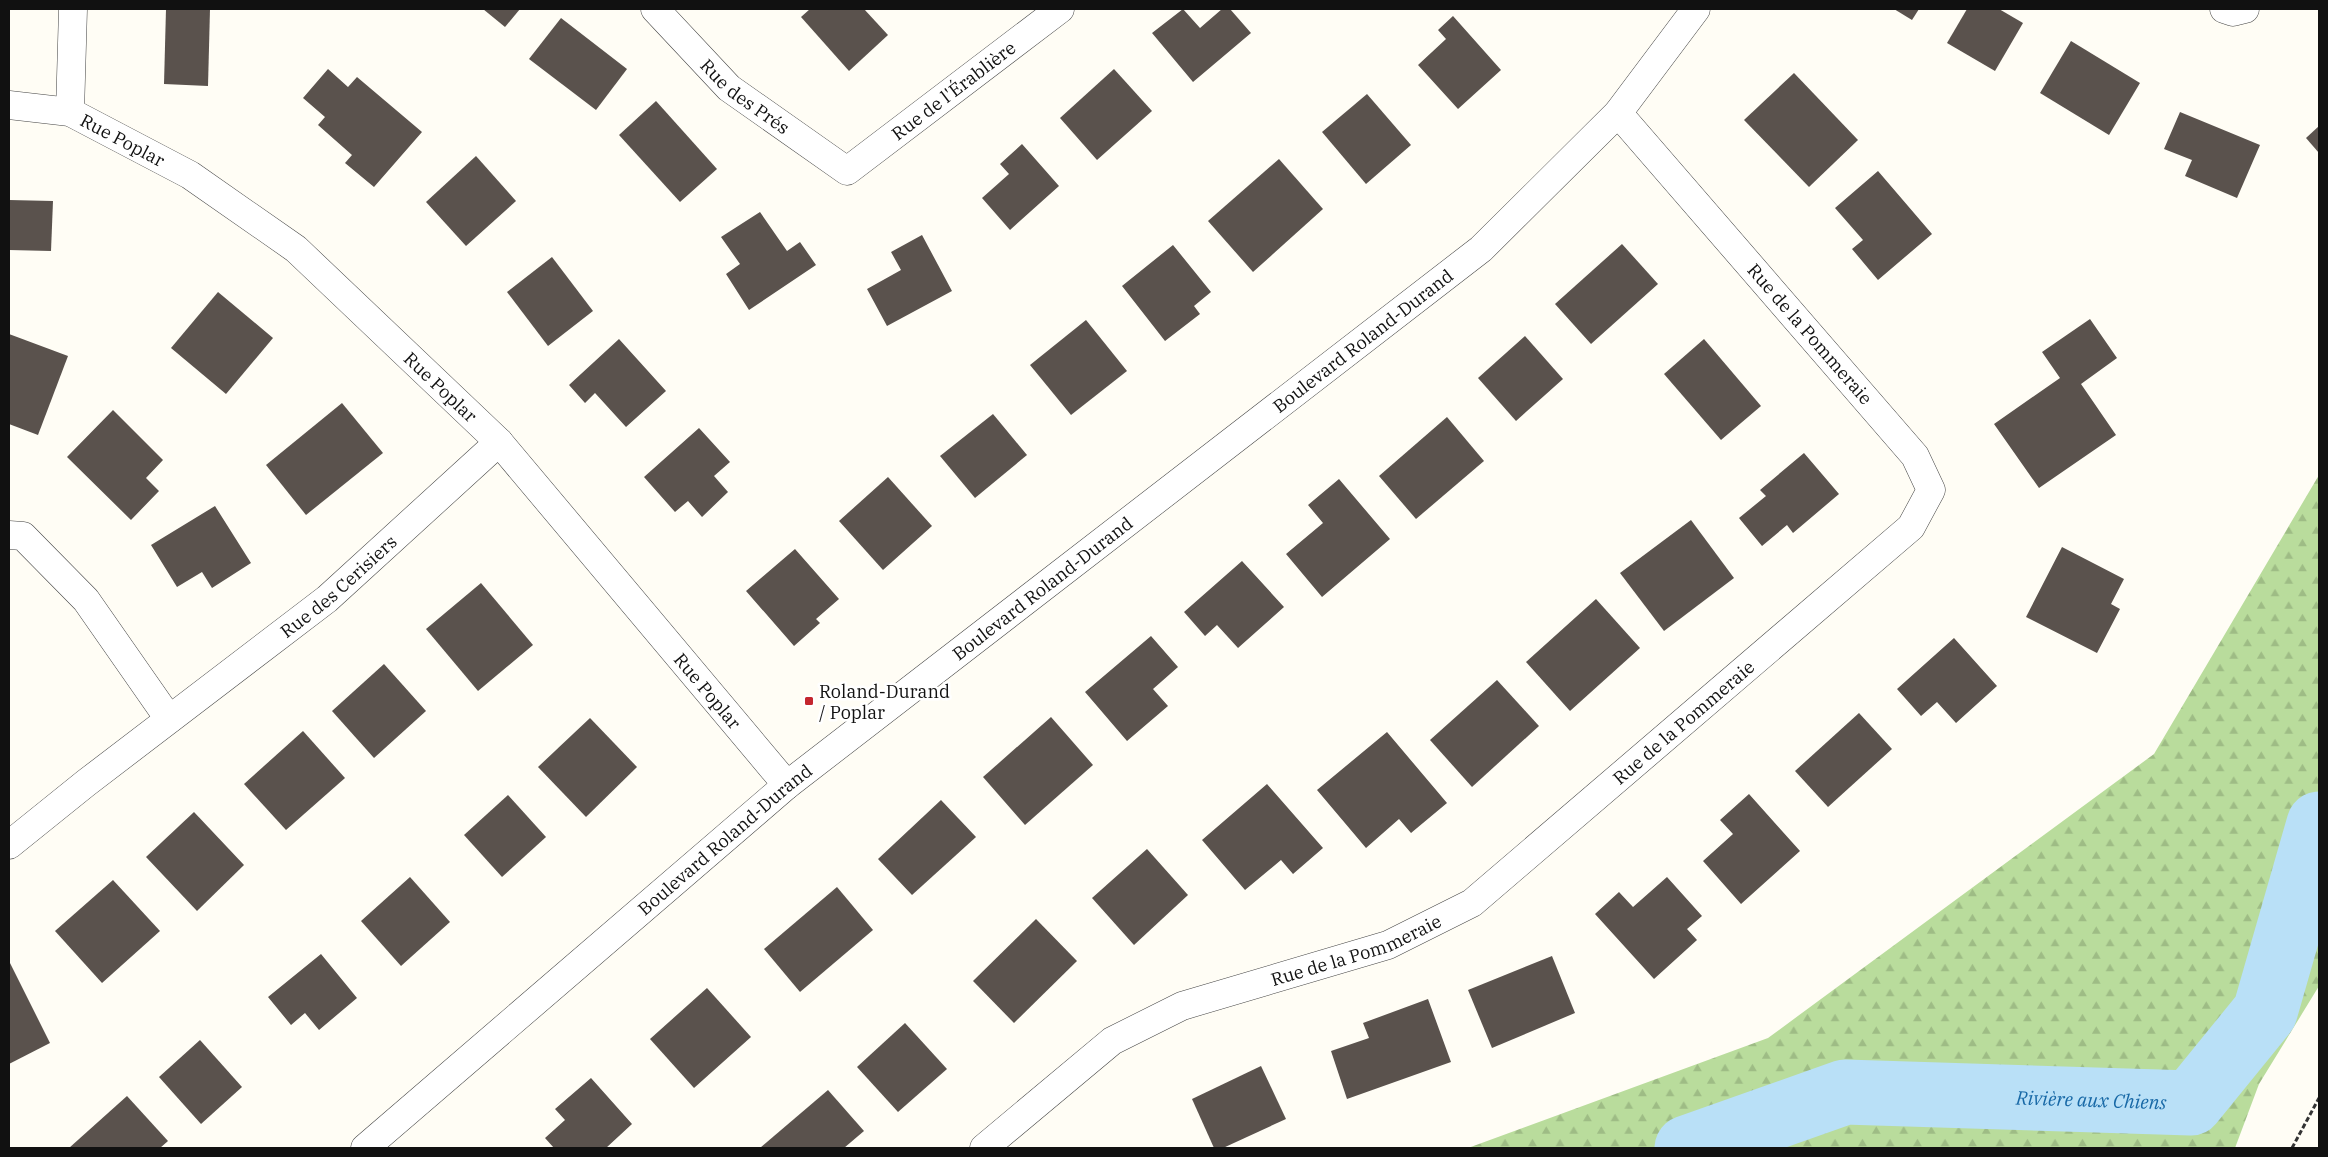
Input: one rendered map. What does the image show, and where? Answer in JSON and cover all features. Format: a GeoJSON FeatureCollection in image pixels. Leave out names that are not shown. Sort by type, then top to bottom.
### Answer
{"type":"FeatureCollection","features":[{"type":"Feature","properties":{"kind":"street"},"geometry":{"type":"LineString","coordinates":[[70,112],[73,9]]}},
{"type":"Feature","properties":{"kind":"street","name":"Rue des Prés"},"geometry":{"type":"LineString","coordinates":[[655,9],[729,88],[847,171]]}},
{"type":"Feature","properties":{"kind":"street","name":"Rue de l'Érablière"},"geometry":{"type":"LineString","coordinates":[[847,171],[1060,9]]}},
{"type":"Feature","properties":{"kind":"street","name":"Boulevard Roland-Durand"},"geometry":{"type":"LineString","coordinates":[[365,1148],[786,785],[1481,249],[1618,113],[1696,9]]}},
{"type":"Feature","properties":{"kind":"street"},"geometry":{"type":"LineString","coordinates":[[2224,9],[2233,12],[2245,9]]}},
{"type":"Feature","properties":{"kind":"street","name":"Rue Poplar"},"geometry":{"type":"LineString","coordinates":[[9,105],[70,112],[190,175],[296,249],[499,442],[786,785]]}},
{"type":"Feature","properties":{"kind":"street","name":"Rue de la Pommeraie"},"geometry":{"type":"LineString","coordinates":[[984,1148],[1112,1042],[1173,1010],[1388,945],[1472,903],[1911,527],[1931,490],[1915,456],[1618,113]]}},
{"type":"Feature","properties":{"kind":"street","name":"Rue des Cerisiers"},"geometry":{"type":"LineString","coordinates":[[9,845],[169,719],[327,599],[499,442]]}},
{"type":"Feature","properties":{"kind":"street"},"geometry":{"type":"LineString","coordinates":[[9,535],[23,536],[86,600],[169,719]]}},
{"type":"Feature","properties":{"kind":"path"},"geometry":{"type":"LineString","coordinates":[[2292,1148],[2319,1098]]}},
{"type":"Feature","properties":{"kind":"green space"},"geometry":{"type":"Polygon","coordinates":[[[2319,475],[2319,986],[2259,1084],[2235,1148],[1468,1148],[1768,1038],[2154,754],[2319,475]]]}},
{"type":"Feature","properties":{"kind":"building"},"geometry":{"type":"Polygon","coordinates":[[[166,9],[210,9],[208,86],[164,84],[166,9]]]}},
{"type":"Feature","properties":{"kind":"building"},"geometry":{"type":"Polygon","coordinates":[[[483,9],[520,9],[505,27],[483,9]]]}},
{"type":"Feature","properties":{"kind":"building"},"geometry":{"type":"Polygon","coordinates":[[[810,9],[864,9],[888,35],[849,71],[801,17],[810,9]]]}},
{"type":"Feature","properties":{"kind":"building"},"geometry":{"type":"Polygon","coordinates":[[[1183,9],[1200,28],[1222,9],[1230,9],[1251,33],[1193,82],[1152,33],[1183,9]]]}},
{"type":"Feature","properties":{"kind":"building"},"geometry":{"type":"Polygon","coordinates":[[[1894,9],[1919,9],[1912,20],[1894,9]]]}},
{"type":"Feature","properties":{"kind":"building"},"geometry":{"type":"Polygon","coordinates":[[[1967,9],[1999,9],[2023,23],[1995,71],[1947,43],[1967,9]]]}},
{"type":"Feature","properties":{"kind":"building"},"geometry":{"type":"Polygon","coordinates":[[[1453,16],[1501,70],[1458,109],[1418,65],[1446,39],[1438,30],[1453,16]]]}},
{"type":"Feature","properties":{"kind":"building"},"geometry":{"type":"Polygon","coordinates":[[[561,18],[627,69],[596,110],[529,59],[561,18]]]}},
{"type":"Feature","properties":{"kind":"building"},"geometry":{"type":"Polygon","coordinates":[[[2071,41],[2140,83],[2109,135],[2040,93],[2071,41]]]}},
{"type":"Feature","properties":{"kind":"building"},"geometry":{"type":"Polygon","coordinates":[[[328,69],[348,87],[357,77],[422,132],[374,187],[345,163],[352,155],[318,125],[325,117],[303,98],[328,69]]]}},
{"type":"Feature","properties":{"kind":"building"},"geometry":{"type":"Polygon","coordinates":[[[1114,69],[1152,111],[1097,160],[1060,118],[1114,69]]]}},
{"type":"Feature","properties":{"kind":"building"},"geometry":{"type":"Polygon","coordinates":[[[1794,73],[1858,140],[1809,187],[1744,120],[1794,73]]]}},
{"type":"Feature","properties":{"kind":"building"},"geometry":{"type":"Polygon","coordinates":[[[1367,94],[1411,145],[1366,184],[1322,132],[1367,94]]]}},
{"type":"Feature","properties":{"kind":"building"},"geometry":{"type":"Polygon","coordinates":[[[656,101],[717,169],[680,202],[619,135],[656,101]]]}},
{"type":"Feature","properties":{"kind":"building"},"geometry":{"type":"Polygon","coordinates":[[[2180,112],[2260,145],[2237,198],[2185,176],[2192,160],[2164,149],[2180,112]]]}},
{"type":"Feature","properties":{"kind":"building"},"geometry":{"type":"Polygon","coordinates":[[[2319,126],[2319,153],[2306,138],[2319,126]]]}},
{"type":"Feature","properties":{"kind":"building"},"geometry":{"type":"Polygon","coordinates":[[[1022,144],[1059,186],[1010,230],[982,198],[1009,174],[1000,164],[1022,144]]]}},
{"type":"Feature","properties":{"kind":"building"},"geometry":{"type":"Polygon","coordinates":[[[476,156],[516,201],[466,246],[426,202],[476,156]]]}},
{"type":"Feature","properties":{"kind":"building"},"geometry":{"type":"Polygon","coordinates":[[[1279,159],[1323,209],[1253,272],[1208,221],[1279,159]]]}},
{"type":"Feature","properties":{"kind":"building"},"geometry":{"type":"Polygon","coordinates":[[[1878,171],[1932,234],[1878,280],[1852,249],[1863,240],[1835,208],[1878,171]]]}},
{"type":"Feature","properties":{"kind":"building"},"geometry":{"type":"Polygon","coordinates":[[[9,200],[53,201],[51,251],[9,250],[9,200]]]}},
{"type":"Feature","properties":{"kind":"building"},"geometry":{"type":"Polygon","coordinates":[[[760,212],[787,251],[800,242],[816,265],[749,310],[726,274],[740,264],[721,237],[760,212]]]}},
{"type":"Feature","properties":{"kind":"building"},"geometry":{"type":"Polygon","coordinates":[[[922,235],[952,291],[887,326],[867,289],[901,270],[891,252],[922,235]]]}},
{"type":"Feature","properties":{"kind":"building"},"geometry":{"type":"Polygon","coordinates":[[[1622,244],[1658,284],[1591,344],[1555,304],[1622,244]]]}},
{"type":"Feature","properties":{"kind":"building"},"geometry":{"type":"Polygon","coordinates":[[[1173,245],[1211,292],[1194,306],[1200,314],[1165,341],[1122,286],[1173,245]]]}},
{"type":"Feature","properties":{"kind":"building"},"geometry":{"type":"Polygon","coordinates":[[[552,257],[593,311],[548,346],[507,292],[552,257]]]}},
{"type":"Feature","properties":{"kind":"building"},"geometry":{"type":"Polygon","coordinates":[[[218,292],[273,338],[226,394],[171,348],[218,292]]]}},
{"type":"Feature","properties":{"kind":"building"},"geometry":{"type":"Polygon","coordinates":[[[2090,319],[2117,358],[2081,384],[2116,435],[2039,488],[1994,424],[2060,378],[2042,352],[2090,319]]]}},
{"type":"Feature","properties":{"kind":"building"},"geometry":{"type":"Polygon","coordinates":[[[1086,320],[1127,371],[1071,415],[1030,365],[1086,320]]]}},
{"type":"Feature","properties":{"kind":"building"},"geometry":{"type":"Polygon","coordinates":[[[9,334],[68,356],[38,435],[9,424],[9,334]]]}},
{"type":"Feature","properties":{"kind":"building"},"geometry":{"type":"Polygon","coordinates":[[[1525,336],[1563,379],[1516,421],[1478,378],[1525,336]]]}},
{"type":"Feature","properties":{"kind":"building"},"geometry":{"type":"Polygon","coordinates":[[[619,339],[666,391],[626,427],[595,393],[585,403],[569,385],[619,339]]]}},
{"type":"Feature","properties":{"kind":"building"},"geometry":{"type":"Polygon","coordinates":[[[1704,339],[1761,406],[1721,440],[1664,374],[1704,339]]]}},
{"type":"Feature","properties":{"kind":"building"},"geometry":{"type":"Polygon","coordinates":[[[342,403],[383,453],[306,515],[266,465],[342,403]]]}},
{"type":"Feature","properties":{"kind":"building"},"geometry":{"type":"Polygon","coordinates":[[[113,410],[163,460],[146,478],[159,491],[131,520],[67,457],[113,410]]]}},
{"type":"Feature","properties":{"kind":"building"},"geometry":{"type":"Polygon","coordinates":[[[993,414],[1027,455],[975,498],[940,456],[993,414]]]}},
{"type":"Feature","properties":{"kind":"building"},"geometry":{"type":"Polygon","coordinates":[[[1447,417],[1484,461],[1416,519],[1379,476],[1447,417]]]}},
{"type":"Feature","properties":{"kind":"building"},"geometry":{"type":"Polygon","coordinates":[[[699,428],[730,462],[714,476],[728,492],[702,517],[688,501],[675,512],[644,477],[699,428]]]}},
{"type":"Feature","properties":{"kind":"building"},"geometry":{"type":"Polygon","coordinates":[[[1804,453],[1839,494],[1793,533],[1787,525],[1762,546],[1739,518],[1766,496],[1760,490],[1804,453]]]}},
{"type":"Feature","properties":{"kind":"building"},"geometry":{"type":"Polygon","coordinates":[[[888,477],[932,526],[883,570],[839,521],[888,477]]]}},
{"type":"Feature","properties":{"kind":"building"},"geometry":{"type":"Polygon","coordinates":[[[1339,479],[1390,539],[1322,597],[1286,554],[1323,523],[1308,505],[1339,479]]]}},
{"type":"Feature","properties":{"kind":"building"},"geometry":{"type":"Polygon","coordinates":[[[215,506],[251,563],[212,588],[202,572],[177,587],[151,545],[215,506]]]}},
{"type":"Feature","properties":{"kind":"building"},"geometry":{"type":"Polygon","coordinates":[[[1691,520],[1734,578],[1664,631],[1620,573],[1691,520]]]}},
{"type":"Feature","properties":{"kind":"building"},"geometry":{"type":"Polygon","coordinates":[[[2062,547],[2124,579],[2111,604],[2120,609],[2097,653],[2026,617],[2062,547]]]}},
{"type":"Feature","properties":{"kind":"building"},"geometry":{"type":"Polygon","coordinates":[[[795,549],[839,599],[816,619],[820,623],[794,646],[746,591],[795,549]]]}},
{"type":"Feature","properties":{"kind":"building"},"geometry":{"type":"Polygon","coordinates":[[[1242,561],[1284,607],[1238,648],[1217,625],[1205,636],[1184,612],[1242,561]]]}},
{"type":"Feature","properties":{"kind":"building"},"geometry":{"type":"Polygon","coordinates":[[[481,583],[533,645],[478,691],[426,629],[481,583]]]}},
{"type":"Feature","properties":{"kind":"building"},"geometry":{"type":"Polygon","coordinates":[[[1596,599],[1640,648],[1570,711],[1526,662],[1596,599]]]}},
{"type":"Feature","properties":{"kind":"building"},"geometry":{"type":"Polygon","coordinates":[[[1151,636],[1178,667],[1153,689],[1168,706],[1127,741],[1085,692],[1151,636]]]}},
{"type":"Feature","properties":{"kind":"building"},"geometry":{"type":"Polygon","coordinates":[[[1954,638],[1997,686],[1956,723],[1937,702],[1921,716],[1897,689],[1954,638]]]}},
{"type":"Feature","properties":{"kind":"building"},"geometry":{"type":"Polygon","coordinates":[[[384,664],[426,711],[374,758],[332,711],[384,664]]]}},
{"type":"Feature","properties":{"kind":"building"},"geometry":{"type":"Polygon","coordinates":[[[1497,680],[1539,726],[1472,787],[1430,740],[1497,680]]]}},
{"type":"Feature","properties":{"kind":"building"},"geometry":{"type":"Polygon","coordinates":[[[1859,713],[1892,749],[1828,807],[1795,771],[1859,713]]]}},
{"type":"Feature","properties":{"kind":"building"},"geometry":{"type":"Polygon","coordinates":[[[1051,717],[1093,765],[1025,825],[983,777],[1051,717]]]}},
{"type":"Feature","properties":{"kind":"building"},"geometry":{"type":"Polygon","coordinates":[[[590,718],[637,767],[586,817],[538,767],[590,718]]]}},
{"type":"Feature","properties":{"kind":"building"},"geometry":{"type":"Polygon","coordinates":[[[303,731],[345,778],[286,830],[244,784],[303,731]]]}},
{"type":"Feature","properties":{"kind":"building"},"geometry":{"type":"Polygon","coordinates":[[[1387,732],[1447,803],[1411,833],[1399,819],[1366,848],[1317,790],[1387,732]]]}},
{"type":"Feature","properties":{"kind":"building"},"geometry":{"type":"Polygon","coordinates":[[[1267,784],[1323,848],[1293,874],[1281,860],[1245,890],[1202,840],[1267,784]]]}},
{"type":"Feature","properties":{"kind":"building"},"geometry":{"type":"Polygon","coordinates":[[[1749,794],[1800,851],[1741,904],[1703,861],[1733,834],[1720,820],[1749,794]]]}},
{"type":"Feature","properties":{"kind":"building"},"geometry":{"type":"Polygon","coordinates":[[[508,795],[546,837],[502,877],[464,835],[508,795]]]}},
{"type":"Feature","properties":{"kind":"building"},"geometry":{"type":"Polygon","coordinates":[[[941,800],[976,837],[912,895],[878,859],[941,800]]]}},
{"type":"Feature","properties":{"kind":"building"},"geometry":{"type":"Polygon","coordinates":[[[194,812],[244,865],[197,911],[146,857],[194,812]]]}},
{"type":"Feature","properties":{"kind":"building"},"geometry":{"type":"Polygon","coordinates":[[[1147,849],[1188,895],[1134,945],[1092,898],[1147,849]]]}},
{"type":"Feature","properties":{"kind":"building"},"geometry":{"type":"Polygon","coordinates":[[[410,877],[450,922],[401,966],[361,921],[410,877]]]}},
{"type":"Feature","properties":{"kind":"building"},"geometry":{"type":"Polygon","coordinates":[[[1667,877],[1702,916],[1687,929],[1697,940],[1654,979],[1595,914],[1619,892],[1633,907],[1667,877]]]}},
{"type":"Feature","properties":{"kind":"building"},"geometry":{"type":"Polygon","coordinates":[[[113,880],[160,931],[102,983],[55,931],[113,880]]]}},
{"type":"Feature","properties":{"kind":"building"},"geometry":{"type":"Polygon","coordinates":[[[837,887],[873,930],[800,992],[764,949],[837,887]]]}},
{"type":"Feature","properties":{"kind":"building"},"geometry":{"type":"Polygon","coordinates":[[[1036,919],[1077,961],[1014,1023],[973,981],[1036,919]]]}},
{"type":"Feature","properties":{"kind":"building"},"geometry":{"type":"Polygon","coordinates":[[[321,954],[357,998],[319,1030],[305,1013],[291,1025],[268,997],[321,954]]]}},
{"type":"Feature","properties":{"kind":"building"},"geometry":{"type":"Polygon","coordinates":[[[1552,956],[1575,1013],[1492,1048],[1468,990],[1552,956]]]}},
{"type":"Feature","properties":{"kind":"building"},"geometry":{"type":"Polygon","coordinates":[[[9,964],[50,1043],[9,1064],[9,964]]]}},
{"type":"Feature","properties":{"kind":"building"},"geometry":{"type":"Polygon","coordinates":[[[707,988],[751,1037],[694,1088],[650,1039],[707,988]]]}},
{"type":"Feature","properties":{"kind":"building"},"geometry":{"type":"Polygon","coordinates":[[[1428,999],[1451,1062],[1347,1099],[1331,1051],[1369,1038],[1363,1023],[1428,999]]]}},
{"type":"Feature","properties":{"kind":"building"},"geometry":{"type":"Polygon","coordinates":[[[905,1023],[947,1069],[898,1112],[857,1067],[905,1023]]]}},
{"type":"Feature","properties":{"kind":"building"},"geometry":{"type":"Polygon","coordinates":[[[200,1040],[242,1087],[201,1124],[159,1077],[200,1040]]]}},
{"type":"Feature","properties":{"kind":"building"},"geometry":{"type":"Polygon","coordinates":[[[1261,1066],[1286,1119],[1223,1148],[1214,1148],[1192,1099],[1261,1066]]]}},
{"type":"Feature","properties":{"kind":"building"},"geometry":{"type":"Polygon","coordinates":[[[591,1078],[632,1124],[606,1148],[554,1148],[545,1138],[565,1120],[555,1109],[591,1078]]]}},
{"type":"Feature","properties":{"kind":"building"},"geometry":{"type":"Polygon","coordinates":[[[828,1090],[864,1131],[844,1148],[760,1148],[828,1090]]]}},
{"type":"Feature","properties":{"kind":"building"},"geometry":{"type":"Polygon","coordinates":[[[127,1096],[168,1141],[160,1148],[69,1148],[127,1096]]]}},
{"type":"Feature","properties":{"kind":"waterway","name":"Rivière aux Chiens"},"geometry":{"type":"LineString","coordinates":[[1687,1148],[1845,1092],[2191,1103],[2265,1012],[2319,824]]}},
{"type":"Feature","properties":{"kind":"place","name":"Roland-Durand / Poplar"},"geometry":{"type":"Point","coordinates":[809,701]}}]}
